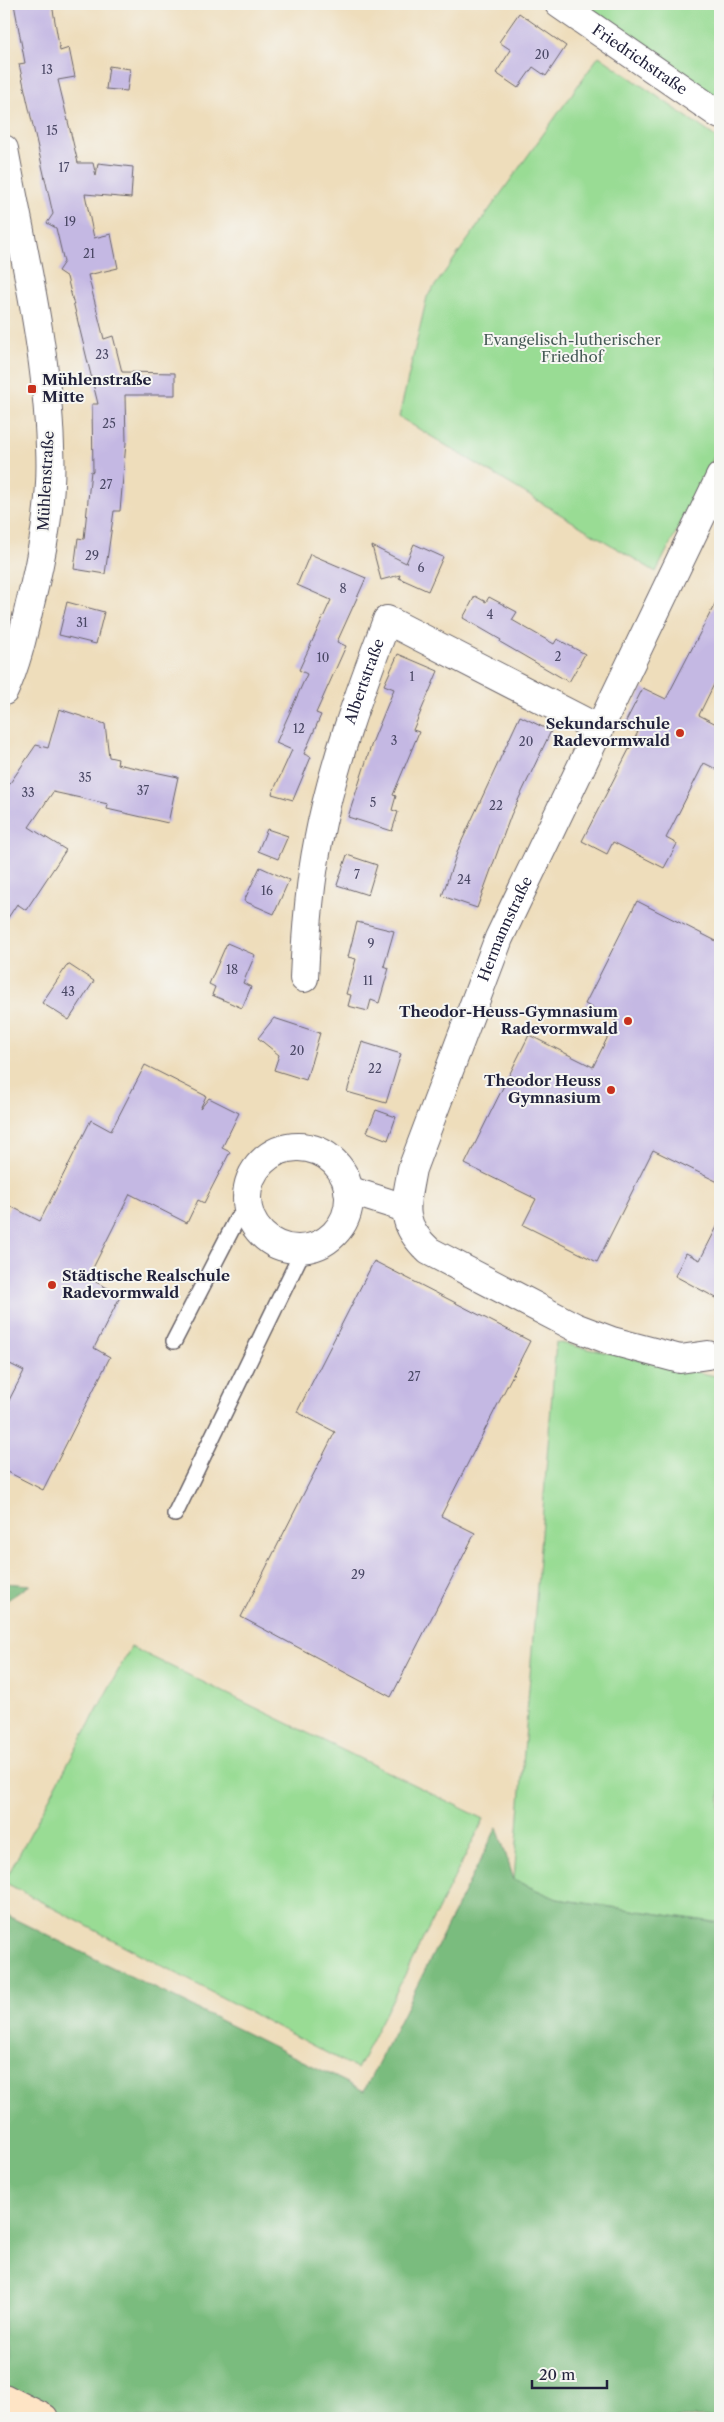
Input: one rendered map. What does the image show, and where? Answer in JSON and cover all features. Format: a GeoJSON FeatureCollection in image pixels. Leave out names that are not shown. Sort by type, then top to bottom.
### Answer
{"type":"FeatureCollection","features":[{"type":"Feature","properties":{"kind":"main road"},"geometry":{"type":"LineString","coordinates":[[4,2398],[44,2418]]}},
{"type":"Feature","properties":{"kind":"street","name":"Friedrichstraße"},"geometry":{"type":"LineString","coordinates":[[559,4],[720,115]]}},
{"type":"Feature","properties":{"kind":"street","name":"Mühlenstraße"},"geometry":{"type":"LineString","coordinates":[[4,149],[46,381],[51,449],[48,503],[38,573],[25,627],[4,691]]}},
{"type":"Feature","properties":{"kind":"street","name":"Hermannstraße"},"geometry":{"type":"LineString","coordinates":[[708,1355],[680,1359],[612,1341],[575,1327],[429,1252],[416,1240],[408,1225],[405,1208],[412,1169],[498,938],[720,477]]}},
{"type":"Feature","properties":{"kind":"street","name":"Albertstraße"},"geometry":{"type":"LineString","coordinates":[[304,978],[306,924],[318,841],[362,687],[387,620],[599,729]]}},
{"type":"Feature","properties":{"kind":"street"},"geometry":{"type":"LineString","coordinates":[[287,1148],[308,1148],[324,1154],[340,1168],[348,1190],[348,1206],[339,1228],[323,1242],[304,1248],[283,1247],[267,1238],[253,1222],[248,1210],[248,1188],[254,1172],[268,1156],[287,1148]]}},
{"type":"Feature","properties":{"kind":"street"},"geometry":{"type":"LineString","coordinates":[[348,1190],[405,1208]]}},
{"type":"Feature","properties":{"kind":"lane"},"geometry":{"type":"LineString","coordinates":[[174,1341],[237,1219],[248,1210]]}},
{"type":"Feature","properties":{"kind":"lane"},"geometry":{"type":"LineString","coordinates":[[175,1514],[304,1248]]}},
{"type":"Feature","properties":{"kind":"green space"},"geometry":{"type":"Polygon","coordinates":[[[584,4],[720,4],[720,100],[584,4]]]}},
{"type":"Feature","properties":{"kind":"green space","name":"Evangelisch-lutherischer Friedhof"},"geometry":{"type":"Polygon","coordinates":[[[599,56],[720,140],[720,445],[656,572],[399,417],[427,297],[599,56]]]}},
{"type":"Feature","properties":{"kind":"green space"},"geometry":{"type":"Polygon","coordinates":[[[556,1342],[720,1377],[720,1923],[557,1899],[514,1880],[556,1342]]]}},
{"type":"Feature","properties":{"kind":"green space"},"geometry":{"type":"Polygon","coordinates":[[[4,1583],[30,1585],[4,1602],[4,1583]]]}},
{"type":"Feature","properties":{"kind":"green space"},"geometry":{"type":"Polygon","coordinates":[[[131,1647],[484,1819],[357,2069],[4,1882],[131,1647]]]}},
{"type":"Feature","properties":{"kind":"green space"},"geometry":{"type":"Polygon","coordinates":[[[497,1827],[514,1880],[557,1899],[720,1923],[720,2418],[44,2418],[4,2398],[4,1914],[364,2091],[497,1827]]]}},
{"type":"Feature","properties":{"kind":"building"},"geometry":{"type":"Polygon","coordinates":[[[14,4],[52,4],[60,51],[69,48],[75,77],[58,80],[78,163],[93,163],[96,176],[98,163],[133,167],[131,198],[85,194],[94,238],[111,234],[118,268],[88,275],[104,339],[113,336],[122,372],[175,373],[175,395],[125,395],[126,443],[120,511],[114,511],[105,574],[74,569],[78,538],[84,539],[91,471],[93,472],[92,404],[98,404],[67,277],[58,271],[64,262],[56,228],[47,223],[53,214],[19,64],[25,63],[14,4]]]}},
{"type":"Feature","properties":{"kind":"building"},"geometry":{"type":"Polygon","coordinates":[[[519,13],[566,46],[546,76],[533,67],[518,88],[496,73],[511,50],[499,42],[519,13]]]}},
{"type":"Feature","properties":{"kind":"building"},"geometry":{"type":"Polygon","coordinates":[[[109,66],[130,69],[127,91],[106,89],[109,66]]]}},
{"type":"Feature","properties":{"kind":"building"},"geometry":{"type":"Polygon","coordinates":[[[414,544],[443,557],[428,591],[399,578],[400,575],[381,580],[372,546],[406,563],[414,544]]]}},
{"type":"Feature","properties":{"kind":"building"},"geometry":{"type":"Polygon","coordinates":[[[310,554],[366,578],[337,642],[346,646],[316,713],[321,715],[304,754],[311,757],[293,800],[272,794],[292,750],[276,743],[307,674],[299,670],[331,600],[297,585],[310,554]]]}},
{"type":"Feature","properties":{"kind":"building","name":"Sekundarschule Radevormwald"},"geometry":{"type":"Polygon","coordinates":[[[720,594],[720,672],[699,715],[720,726],[720,771],[704,763],[666,838],[677,844],[664,868],[613,842],[607,854],[582,841],[638,732],[624,725],[643,688],[666,699],[720,594]]]}},
{"type":"Feature","properties":{"kind":"building"},"geometry":{"type":"Polygon","coordinates":[[[475,596],[486,602],[489,597],[517,612],[512,620],[554,644],[557,639],[585,654],[569,682],[463,618],[475,596]]]}},
{"type":"Feature","properties":{"kind":"building"},"geometry":{"type":"Polygon","coordinates":[[[67,602],[104,612],[96,644],[59,635],[67,602]]]}},
{"type":"Feature","properties":{"kind":"building"},"geometry":{"type":"Polygon","coordinates":[[[398,654],[438,671],[413,730],[419,732],[393,795],[396,796],[392,810],[398,812],[392,831],[348,817],[372,743],[394,689],[384,685],[398,654]]]}},
{"type":"Feature","properties":{"kind":"building"},"geometry":{"type":"Polygon","coordinates":[[[59,709],[105,724],[109,757],[118,759],[117,764],[178,777],[168,823],[107,809],[108,804],[53,792],[29,827],[66,850],[26,910],[17,904],[4,924],[4,792],[36,745],[48,748],[59,709]]]}},
{"type":"Feature","properties":{"kind":"building"},"geometry":{"type":"Polygon","coordinates":[[[520,716],[551,731],[511,815],[477,908],[442,896],[459,847],[520,716]]]}},
{"type":"Feature","properties":{"kind":"building"},"geometry":{"type":"Polygon","coordinates":[[[267,829],[288,836],[278,859],[258,851],[267,829]]]}},
{"type":"Feature","properties":{"kind":"building"},"geometry":{"type":"Polygon","coordinates":[[[347,855],[377,865],[368,895],[337,885],[347,855]]]}},
{"type":"Feature","properties":{"kind":"building"},"geometry":{"type":"Polygon","coordinates":[[[260,867],[289,880],[274,914],[244,901],[260,867]]]}},
{"type":"Feature","properties":{"kind":"building","name":"Theodor Heuss Gymnasium"},"geometry":{"type":"Polygon","coordinates":[[[637,901],[720,943],[720,1183],[653,1150],[597,1262],[523,1225],[536,1199],[465,1164],[529,1035],[593,1067],[616,1020],[585,1004],[637,901]]]}},
{"type":"Feature","properties":{"kind":"building"},"geometry":{"type":"Polygon","coordinates":[[[357,922],[394,931],[384,966],[389,968],[379,1003],[371,1000],[368,1011],[348,1006],[351,995],[346,994],[356,959],[348,957],[357,922]]]}},
{"type":"Feature","properties":{"kind":"building"},"geometry":{"type":"Polygon","coordinates":[[[227,943],[255,955],[243,983],[251,987],[242,1008],[212,995],[215,987],[209,984],[227,943]]]}},
{"type":"Feature","properties":{"kind":"building"},"geometry":{"type":"Polygon","coordinates":[[[68,964],[94,981],[69,1020],[42,1003],[68,964]]]}},
{"type":"Feature","properties":{"kind":"building"},"geometry":{"type":"Polygon","coordinates":[[[274,1018],[320,1033],[306,1080],[274,1070],[279,1055],[258,1038],[274,1018]]]}},
{"type":"Feature","properties":{"kind":"building"},"geometry":{"type":"Polygon","coordinates":[[[362,1042],[401,1054],[386,1103],[347,1092],[362,1042]]]}},
{"type":"Feature","properties":{"kind":"building","name":"Städtische Realschule Radevormwald"},"geometry":{"type":"Polygon","coordinates":[[[145,1065],[206,1096],[200,1109],[209,1098],[239,1113],[222,1148],[230,1152],[204,1203],[198,1200],[187,1223],[130,1194],[88,1278],[121,1295],[94,1348],[110,1357],[43,1490],[4,1470],[4,1410],[24,1371],[4,1361],[4,1219],[10,1206],[40,1221],[91,1120],[111,1131],[145,1065]]]}},
{"type":"Feature","properties":{"kind":"building"},"geometry":{"type":"Polygon","coordinates":[[[376,1110],[396,1117],[388,1140],[367,1132],[376,1110]]]}},
{"type":"Feature","properties":{"kind":"building"},"geometry":{"type":"Polygon","coordinates":[[[720,1221],[720,1300],[675,1276],[686,1253],[700,1260],[720,1221]]]}},
{"type":"Feature","properties":{"kind":"building"},"geometry":{"type":"Polygon","coordinates":[[[374,1261],[530,1341],[441,1516],[475,1533],[391,1697],[241,1617],[335,1432],[297,1412],[374,1261]]]}},
{"type":"Feature","properties":{"kind":"place","name":"Mühlenstraße Mitte"},"geometry":{"type":"Point","coordinates":[32,389]}},
{"type":"Feature","properties":{"kind":"place","name":"Sekundarschule Radevormwald"},"geometry":{"type":"Point","coordinates":[680,733]}},
{"type":"Feature","properties":{"kind":"place","name":"Theodor-Heuss-Gymnasium Radevormwald"},"geometry":{"type":"Point","coordinates":[628,1021]}},
{"type":"Feature","properties":{"kind":"place","name":"Theodor Heuss Gymnasium"},"geometry":{"type":"Point","coordinates":[611,1090]}},
{"type":"Feature","properties":{"kind":"place","name":"Städtische Realschule Radevormwald"},"geometry":{"type":"Point","coordinates":[52,1285]}}]}
